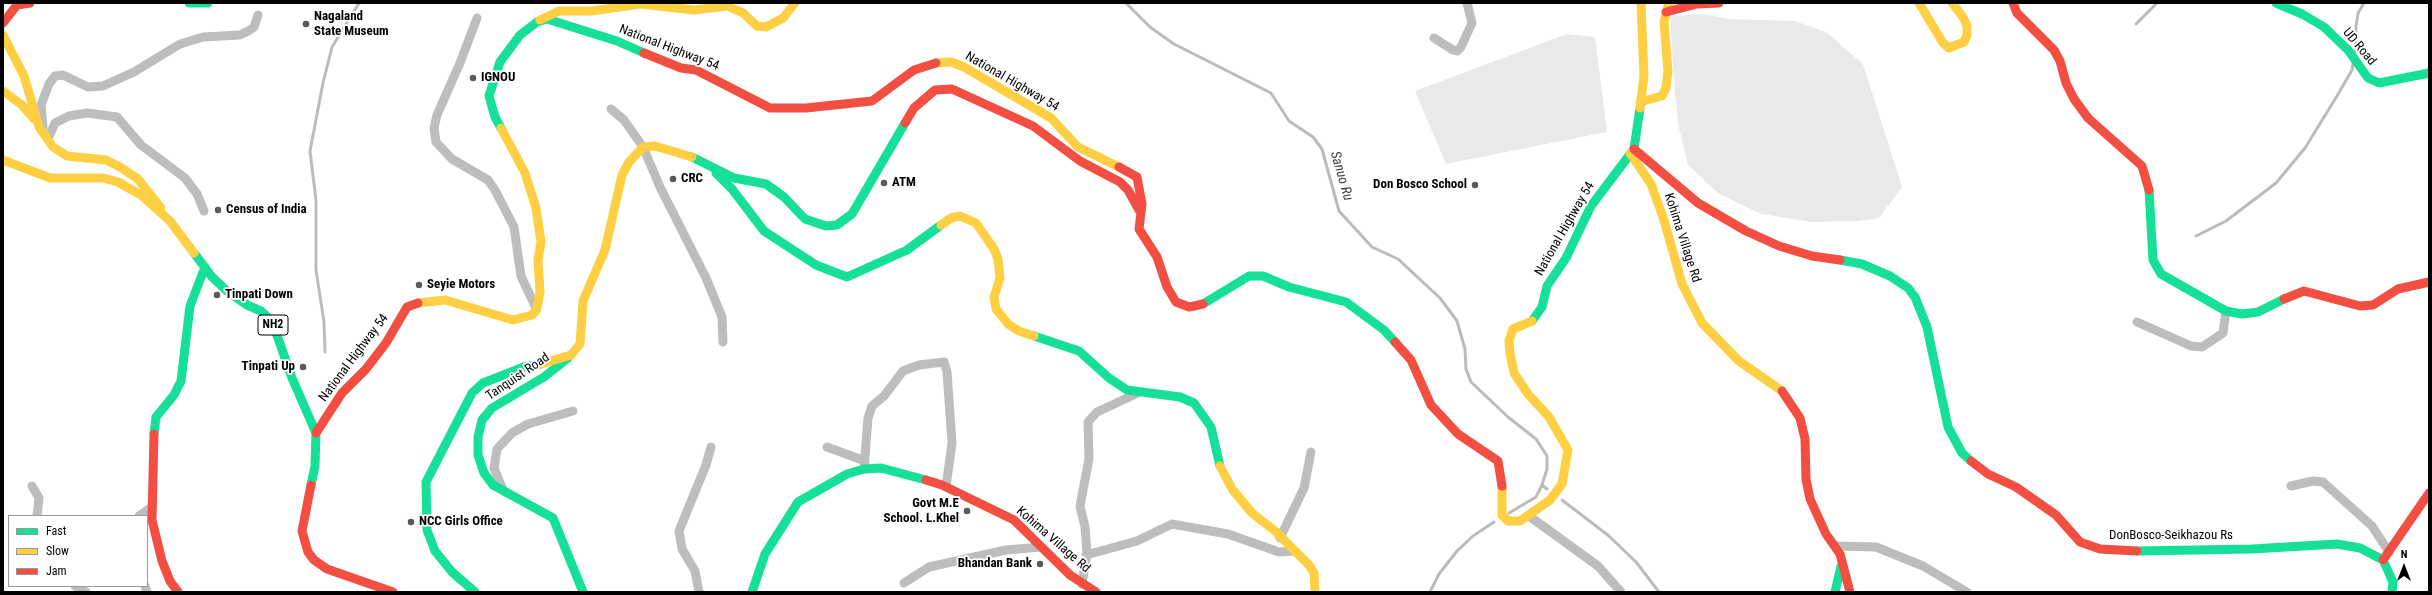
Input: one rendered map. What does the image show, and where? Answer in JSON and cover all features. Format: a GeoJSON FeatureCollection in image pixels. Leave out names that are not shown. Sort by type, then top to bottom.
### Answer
{"type":"FeatureCollection","features":[{"type":"Feature","properties":{"kind":"main road"},"geometry":{"type":"LineString","coordinates":[[3,23],[12,9],[17,5],[30,3]]}},
{"type":"Feature","properties":{"kind":"main road"},"geometry":{"type":"LineString","coordinates":[[189,3],[208,3]]}},
{"type":"Feature","properties":{"kind":"main road"},"geometry":{"type":"LineString","coordinates":[[537,309],[540,292],[538,260],[541,242],[536,208],[525,173],[495,117],[489,96],[500,62],[520,35],[537,22],[559,11],[592,11],[640,4],[694,10],[728,5],[736,9],[757,26],[766,27],[783,18],[795,3]]}},
{"type":"Feature","properties":{"kind":"main road","name":"National Highway 54"},"geometry":{"type":"LineString","coordinates":[[537,22],[548,19],[617,41],[682,68],[696,70],[770,108],[806,108],[872,101],[914,70],[938,62],[951,62],[964,67],[1051,118],[1078,147],[1131,172],[1137,177],[1142,204],[1142,216],[1139,230],[1157,257],[1167,287],[1176,302],[1189,307],[1203,304],[1249,276],[1263,276],[1289,287],[1346,302],[1384,330],[1411,360],[1432,404],[1446,422],[1458,434],[1498,460],[1502,479],[1502,516],[1508,521],[1515,521],[1529,516],[1550,500],[1562,484],[1568,450],[1549,417],[1528,394],[1514,373],[1509,341],[1513,329],[1517,326],[1534,321],[1542,307],[1547,286],[1566,258],[1591,206],[1632,151],[1644,76],[1641,3]]}},
{"type":"Feature","properties":{"kind":"main road"},"geometry":{"type":"LineString","coordinates":[[1640,102],[1662,96],[1666,88],[1668,71],[1664,22],[1668,7],[1719,3]]}},
{"type":"Feature","properties":{"kind":"main road"},"geometry":{"type":"LineString","coordinates":[[1919,3],[1943,43],[1949,48],[1956,47],[1964,42],[1967,35],[1967,26],[1963,17],[1952,3]]}},
{"type":"Feature","properties":{"kind":"main road"},"geometry":{"type":"LineString","coordinates":[[2014,3],[2017,13],[2054,50],[2060,61],[2066,83],[2074,100],[2088,118],[2142,166],[2151,201],[2152,260],[2161,274],[2187,291],[2226,311],[2242,314],[2258,312],[2292,295],[2304,291],[2360,306],[2373,305],[2398,289],[2429,282]]}},
{"type":"Feature","properties":{"kind":"main road","name":"UD Road"},"geometry":{"type":"LineString","coordinates":[[2276,3],[2302,14],[2324,28],[2348,50],[2368,78],[2373,81],[2378,83],[2429,73]]}},
{"type":"Feature","properties":{"kind":"main road"},"geometry":{"type":"LineString","coordinates":[[3,35],[26,82],[43,133]]}},
{"type":"Feature","properties":{"kind":"main road"},"geometry":{"type":"LineString","coordinates":[[643,147],[661,147],[706,164],[734,178],[766,184],[784,197],[805,219],[826,226],[837,225],[852,214],[914,108],[935,90],[952,89],[1033,126],[1080,161],[1120,182],[1134,198],[1142,216]]}},
{"type":"Feature","properties":{"kind":"main road"},"geometry":{"type":"LineString","coordinates":[[3,91],[22,105],[59,152],[67,156],[106,160],[138,179],[151,193],[170,221]]}},
{"type":"Feature","properties":{"kind":"main road","name":"Tanquist Road"},"geometry":{"type":"LineString","coordinates":[[583,592],[566,546],[553,518],[504,493],[493,485],[484,473],[478,455],[478,437],[482,420],[492,408],[555,370],[580,344],[583,301],[606,250],[622,175],[628,162],[643,147]]}},
{"type":"Feature","properties":{"kind":"main road","name":"Kohima Village Rd"},"geometry":{"type":"LineString","coordinates":[[1632,151],[1651,184],[1664,220],[1682,284],[1702,323],[1739,361],[1780,390],[1800,418],[1805,439],[1806,479],[1810,499],[1826,534],[1840,554],[1841,563],[1850,592]]}},
{"type":"Feature","properties":{"kind":"main road","name":"DonBosco-Seikhazou Rs"},"geometry":{"type":"LineString","coordinates":[[1632,151],[1698,203],[1746,231],[1779,246],[1806,254],[1862,264],[1890,276],[1908,288],[1915,297],[1927,327],[1948,427],[1962,453],[1988,474],[2016,487],[2051,511],[2080,542],[2100,549],[2128,551],[2207,548],[2252,549],[2337,544],[2360,548],[2383,560]]}},
{"type":"Feature","properties":{"kind":"main road","name":"NH2"},"geometry":{"type":"LineString","coordinates":[[3,160],[30,172],[50,178],[103,178],[118,182],[141,195],[170,221],[227,292],[247,305],[261,311],[272,321],[292,378],[316,433],[315,466],[302,531],[308,552],[314,560],[327,569],[393,592]]}},
{"type":"Feature","properties":{"kind":"main road"},"geometry":{"type":"LineString","coordinates":[[706,164],[732,189],[764,231],[816,265],[847,277],[857,274],[907,250],[951,218],[960,216],[967,217],[984,232],[998,259],[1000,278],[994,297],[996,309],[1008,324],[1019,331],[1079,351],[1118,385],[1126,390],[1189,400],[1202,410],[1211,426],[1218,462],[1232,489],[1252,513],[1275,531],[1280,538],[1309,565],[1314,573],[1315,592]]}},
{"type":"Feature","properties":{"kind":"main road"},"geometry":{"type":"LineString","coordinates":[[178,592],[170,581],[162,561],[152,507],[154,427],[156,416],[174,395],[181,381],[190,306],[205,266]]}},
{"type":"Feature","properties":{"kind":"main road","name":"National Highway 54"},"geometry":{"type":"LineString","coordinates":[[316,433],[342,393],[366,369],[386,342],[407,307],[424,301],[445,300],[513,320],[528,317],[537,309]]}},
{"type":"Feature","properties":{"kind":"main road"},"geometry":{"type":"LineString","coordinates":[[475,592],[452,572],[435,551],[428,530],[426,517],[424,496],[426,482],[472,393],[482,383],[524,367],[562,359],[571,354]]}},
{"type":"Feature","properties":{"kind":"main road","name":"Kohima Village Rd"},"geometry":{"type":"LineString","coordinates":[[752,592],[765,554],[798,502],[864,465],[882,468],[946,487],[1014,520],[1082,584],[1096,592]]}},
{"type":"Feature","properties":{"kind":"main road"},"geometry":{"type":"LineString","coordinates":[[2392,592],[2393,582],[2383,560],[2429,493]]}},
{"type":"Feature","properties":{"kind":"main road"},"geometry":{"type":"LineString","coordinates":[[1835,592],[1841,563]]}},
{"type":"Feature","properties":{"kind":"street"},"geometry":{"type":"LineString","coordinates":[[1434,38],[1453,50],[1457,51],[1461,48],[1472,22],[1466,3]]}},
{"type":"Feature","properties":{"kind":"street"},"geometry":{"type":"LineString","coordinates":[[43,133],[41,105],[49,84],[55,76],[63,75],[88,87],[103,86],[134,72],[180,44],[203,38],[240,35],[254,27],[258,16]]}},
{"type":"Feature","properties":{"kind":"street"},"geometry":{"type":"LineString","coordinates":[[477,18],[460,63],[437,115],[434,128],[436,142],[452,159],[488,180],[495,190],[514,227],[521,276],[537,309]]}},
{"type":"Feature","properties":{"kind":"street"},"geometry":{"type":"LineString","coordinates":[[611,109],[624,120],[643,147],[662,193],[706,278],[722,317],[723,342]]}},
{"type":"Feature","properties":{"kind":"street"},"geometry":{"type":"LineString","coordinates":[[43,133],[68,116],[87,113],[117,117],[141,145],[185,178],[197,194],[204,211]]}},
{"type":"Feature","properties":{"kind":"street"},"geometry":{"type":"LineString","coordinates":[[2137,322],[2192,346],[2202,347],[2223,333],[2226,311]]}},
{"type":"Feature","properties":{"kind":"street"},"geometry":{"type":"LineString","coordinates":[[827,447],[864,465],[868,418],[872,406],[884,396],[904,371],[919,365],[944,362],[947,372],[952,443],[946,487]]}},
{"type":"Feature","properties":{"kind":"street"},"geometry":{"type":"LineString","coordinates":[[1082,584],[1086,555],[1085,527],[1080,506],[1089,459],[1088,422],[1097,412],[1141,392]]}},
{"type":"Feature","properties":{"kind":"street"},"geometry":{"type":"LineString","coordinates":[[504,493],[494,468],[497,449],[512,433],[528,424],[573,411]]}},
{"type":"Feature","properties":{"kind":"street"},"geometry":{"type":"LineString","coordinates":[[699,592],[695,571],[682,549],[679,531],[706,465],[711,447]]}},
{"type":"Feature","properties":{"kind":"street"},"geometry":{"type":"LineString","coordinates":[[1280,538],[1304,488],[1311,452]]}},
{"type":"Feature","properties":{"kind":"street"},"geometry":{"type":"LineString","coordinates":[[2291,486],[2313,481],[2323,482],[2372,526],[2389,552]]}},
{"type":"Feature","properties":{"kind":"street"},"geometry":{"type":"LineString","coordinates":[[32,486],[39,498],[37,515]]}},
{"type":"Feature","properties":{"kind":"street"},"geometry":{"type":"LineString","coordinates":[[140,515],[152,507]]}},
{"type":"Feature","properties":{"kind":"street"},"geometry":{"type":"LineString","coordinates":[[1529,516],[1598,566],[1622,592]]}},
{"type":"Feature","properties":{"kind":"street"},"geometry":{"type":"LineString","coordinates":[[1086,555],[1137,541],[1172,524],[1228,534],[1279,552],[1295,551]]}},
{"type":"Feature","properties":{"kind":"street"},"geometry":{"type":"LineString","coordinates":[[1835,546],[1876,547],[1923,566],[1967,592]]}},
{"type":"Feature","properties":{"kind":"street"},"geometry":{"type":"LineString","coordinates":[[904,583],[929,567],[1006,550],[1041,547]]}},
{"type":"Feature","properties":{"kind":"street"},"geometry":{"type":"LineString","coordinates":[[77,587],[86,592]]}},
{"type":"Feature","properties":{"kind":"shaded area"},"geometry":{"type":"Polygon","coordinates":[[[1703,14],[1728,19],[1795,21],[1826,32],[1863,64],[1902,187],[1879,218],[1859,221],[1811,222],[1761,214],[1718,193],[1688,165],[1679,128],[1675,94],[1670,16],[1703,14]]]}},
{"type":"Feature","properties":{"kind":"shaded area"},"geometry":{"type":"Polygon","coordinates":[[[1567,34],[1595,37],[1607,132],[1446,164],[1415,91],[1567,34]]]}},
{"type":"Feature","properties":{"kind":"waterway"},"geometry":{"type":"LineString","coordinates":[[325,352],[324,322],[316,270],[316,200],[310,151],[323,83],[332,47],[359,3]]}},
{"type":"Feature","properties":{"kind":"waterway","name":"Sanuo Ru"},"geometry":{"type":"LineString","coordinates":[[1126,3],[1150,27],[1174,44],[1271,93],[1289,121],[1313,137],[1322,149],[1339,211],[1372,247],[1398,259],[1440,298],[1457,321],[1465,349],[1466,369],[1471,382],[1508,417],[1536,439],[1547,456],[1547,469],[1542,485],[1547,489]]}},
{"type":"Feature","properties":{"kind":"waterway"},"geometry":{"type":"LineString","coordinates":[[2136,24],[2157,3]]}},
{"type":"Feature","properties":{"kind":"waterway"},"geometry":{"type":"LineString","coordinates":[[2355,54],[2358,13],[2364,3]]}},
{"type":"Feature","properties":{"kind":"waterway"},"geometry":{"type":"LineString","coordinates":[[2196,236],[2226,221],[2276,183],[2305,148],[2352,70],[2353,63]]}},
{"type":"Feature","properties":{"kind":"waterway"},"geometry":{"type":"LineString","coordinates":[[1509,513],[1536,497],[1542,485]]}},
{"type":"Feature","properties":{"kind":"waterway"},"geometry":{"type":"LineString","coordinates":[[1562,500],[1609,536],[1636,562],[1659,592]]}},
{"type":"Feature","properties":{"kind":"waterway"},"geometry":{"type":"LineString","coordinates":[[1430,592],[1439,574],[1457,551],[1473,536],[1494,522]]}},
{"type":"Feature","properties":{"kind":"traffic: fast"},"geometry":{"type":"LineString","coordinates":[[189,3],[208,3]]}},
{"type":"Feature","properties":{"kind":"traffic: fast"},"geometry":{"type":"LineString","coordinates":[[2276,3],[2302,14],[2324,27],[2348,50],[2368,78],[2379,83],[2429,73]]}},
{"type":"Feature","properties":{"kind":"traffic: fast"},"geometry":{"type":"LineString","coordinates":[[501,128],[495,117],[489,96],[500,62],[520,35],[537,22],[547,19],[617,41],[644,53]]}},
{"type":"Feature","properties":{"kind":"traffic: fast"},"geometry":{"type":"LineString","coordinates":[[1532,321],[1542,307],[1547,286],[1566,258],[1591,206],[1634,149],[1640,108]]}},
{"type":"Feature","properties":{"kind":"traffic: fast"},"geometry":{"type":"LineString","coordinates":[[692,157],[734,178],[766,184],[784,197],[805,219],[826,226],[837,225],[852,214],[905,123]]}},
{"type":"Feature","properties":{"kind":"traffic: fast"},"geometry":{"type":"LineString","coordinates":[[716,173],[732,189],[764,231],[816,265],[847,277],[907,250],[941,225]]}},
{"type":"Feature","properties":{"kind":"traffic: fast"},"geometry":{"type":"LineString","coordinates":[[2149,190],[2153,260],[2161,274],[2226,311],[2242,314],[2258,312],[2284,299]]}},
{"type":"Feature","properties":{"kind":"traffic: fast"},"geometry":{"type":"LineString","coordinates":[[194,253],[212,277],[227,291],[247,305],[261,311],[272,321],[292,378],[316,433],[315,466],[311,485]]}},
{"type":"Feature","properties":{"kind":"traffic: fast"},"geometry":{"type":"LineString","coordinates":[[1840,260],[1862,264],[1890,276],[1908,288],[1915,297],[1927,327],[1948,427],[1962,453],[1971,461]]}},
{"type":"Feature","properties":{"kind":"traffic: fast"},"geometry":{"type":"LineString","coordinates":[[154,434],[156,417],[174,395],[181,381],[190,306],[205,267]]}},
{"type":"Feature","properties":{"kind":"traffic: fast"},"geometry":{"type":"LineString","coordinates":[[1203,304],[1249,276],[1263,276],[1289,287],[1346,302],[1384,330],[1395,342]]}},
{"type":"Feature","properties":{"kind":"traffic: fast"},"geometry":{"type":"LineString","coordinates":[[1034,336],[1079,351],[1109,378],[1127,390],[1180,397],[1194,403],[1211,427],[1220,466]]}},
{"type":"Feature","properties":{"kind":"traffic: fast"},"geometry":{"type":"LineString","coordinates":[[568,358],[544,377],[492,408],[482,420],[478,437],[478,455],[484,473],[493,485],[553,518],[583,592]]}},
{"type":"Feature","properties":{"kind":"traffic: fast"},"geometry":{"type":"LineString","coordinates":[[475,592],[452,572],[435,551],[427,530],[426,482],[472,393],[483,383],[524,367],[541,364]]}},
{"type":"Feature","properties":{"kind":"traffic: fast"},"geometry":{"type":"LineString","coordinates":[[752,592],[765,554],[798,502],[847,474],[864,469],[881,468],[926,480]]}},
{"type":"Feature","properties":{"kind":"traffic: fast"},"geometry":{"type":"LineString","coordinates":[[2137,551],[2252,549],[2337,544],[2360,548],[2383,560],[2393,582],[2392,592]]}},
{"type":"Feature","properties":{"kind":"traffic: fast"},"geometry":{"type":"LineString","coordinates":[[1835,592],[1841,566]]}},
{"type":"Feature","properties":{"kind":"traffic: slow"},"geometry":{"type":"LineString","coordinates":[[540,20],[559,11],[592,11],[640,4],[694,10],[727,6],[743,13],[757,26],[766,27],[783,18],[795,3]]}},
{"type":"Feature","properties":{"kind":"traffic: slow"},"geometry":{"type":"LineString","coordinates":[[1640,108],[1644,76],[1641,3]]}},
{"type":"Feature","properties":{"kind":"traffic: slow"},"geometry":{"type":"LineString","coordinates":[[1640,102],[1662,96],[1666,88],[1668,71],[1664,22],[1669,3]]}},
{"type":"Feature","properties":{"kind":"traffic: slow"},"geometry":{"type":"LineString","coordinates":[[1919,3],[1943,43],[1949,48],[1964,42],[1967,35],[1967,26],[1963,17],[1952,3]]}},
{"type":"Feature","properties":{"kind":"traffic: slow"},"geometry":{"type":"LineString","coordinates":[[3,35],[24,76],[39,127],[53,147],[67,156],[106,160],[120,167],[138,179],[161,208]]}},
{"type":"Feature","properties":{"kind":"traffic: slow"},"geometry":{"type":"LineString","coordinates":[[936,63],[951,62],[964,67],[1051,118],[1078,147],[1119,167]]}},
{"type":"Feature","properties":{"kind":"traffic: slow"},"geometry":{"type":"LineString","coordinates":[[3,91],[22,105],[34,119]]}},
{"type":"Feature","properties":{"kind":"traffic: slow"},"geometry":{"type":"LineString","coordinates":[[418,303],[445,300],[513,320],[532,315],[537,309],[540,292],[538,260],[541,242],[536,208],[525,173],[501,128]]}},
{"type":"Feature","properties":{"kind":"traffic: slow"},"geometry":{"type":"LineString","coordinates":[[541,364],[571,355],[580,344],[583,301],[605,250],[622,175],[629,162],[643,147],[655,146],[692,157]]}},
{"type":"Feature","properties":{"kind":"traffic: slow"},"geometry":{"type":"LineString","coordinates":[[1630,153],[1651,184],[1664,220],[1682,284],[1702,323],[1739,361],[1782,391]]}},
{"type":"Feature","properties":{"kind":"traffic: slow"},"geometry":{"type":"LineString","coordinates":[[3,160],[50,178],[103,178],[118,182],[141,195],[170,221],[194,253]]}},
{"type":"Feature","properties":{"kind":"traffic: slow"},"geometry":{"type":"LineString","coordinates":[[941,225],[951,218],[960,216],[976,223],[994,249],[998,259],[1000,278],[994,297],[996,309],[1008,324],[1019,331],[1034,336]]}},
{"type":"Feature","properties":{"kind":"traffic: slow"},"geometry":{"type":"LineString","coordinates":[[1502,486],[1502,515],[1508,521],[1520,521],[1550,500],[1562,484],[1568,450],[1549,417],[1528,394],[1514,373],[1510,353],[1509,341],[1513,329],[1532,321]]}},
{"type":"Feature","properties":{"kind":"traffic: slow"},"geometry":{"type":"LineString","coordinates":[[1220,466],[1232,489],[1252,513],[1275,531],[1309,565],[1314,573],[1315,592]]}},
{"type":"Feature","properties":{"kind":"traffic: jam"},"geometry":{"type":"LineString","coordinates":[[3,23],[17,5],[30,3]]}},
{"type":"Feature","properties":{"kind":"traffic: jam"},"geometry":{"type":"LineString","coordinates":[[1666,12],[1697,4],[1719,3]]}},
{"type":"Feature","properties":{"kind":"traffic: jam"},"geometry":{"type":"LineString","coordinates":[[2013,3],[2017,13],[2054,50],[2060,61],[2066,83],[2074,99],[2088,118],[2142,166],[2149,190]]}},
{"type":"Feature","properties":{"kind":"traffic: jam"},"geometry":{"type":"LineString","coordinates":[[644,53],[681,68],[696,70],[770,108],[806,108],[872,101],[914,70],[936,63]]}},
{"type":"Feature","properties":{"kind":"traffic: jam"},"geometry":{"type":"LineString","coordinates":[[905,123],[914,108],[935,90],[952,89],[1033,126],[1080,161],[1120,182],[1128,190],[1139,210]]}},
{"type":"Feature","properties":{"kind":"traffic: jam"},"geometry":{"type":"LineString","coordinates":[[1634,149],[1698,203],[1746,231],[1779,246],[1812,256],[1840,260]]}},
{"type":"Feature","properties":{"kind":"traffic: jam"},"geometry":{"type":"LineString","coordinates":[[1119,167],[1137,177],[1142,204],[1139,229],[1157,257],[1167,287],[1176,302],[1189,307],[1203,304]]}},
{"type":"Feature","properties":{"kind":"traffic: jam"},"geometry":{"type":"LineString","coordinates":[[2284,299],[2304,291],[2360,306],[2373,305],[2398,289],[2429,282]]}},
{"type":"Feature","properties":{"kind":"traffic: jam"},"geometry":{"type":"LineString","coordinates":[[316,433],[342,393],[366,369],[386,343],[407,307],[418,303]]}},
{"type":"Feature","properties":{"kind":"traffic: jam"},"geometry":{"type":"LineString","coordinates":[[1395,342],[1411,360],[1431,405],[1458,434],[1498,461],[1502,486]]}},
{"type":"Feature","properties":{"kind":"traffic: jam"},"geometry":{"type":"LineString","coordinates":[[1782,391],[1800,418],[1805,439],[1806,479],[1810,499],[1826,534],[1840,554],[1850,592]]}},
{"type":"Feature","properties":{"kind":"traffic: jam"},"geometry":{"type":"LineString","coordinates":[[154,434],[152,520],[162,561],[170,581],[178,592]]}},
{"type":"Feature","properties":{"kind":"traffic: jam"},"geometry":{"type":"LineString","coordinates":[[1971,461],[1988,474],[2016,487],[2056,515],[2080,542],[2100,549],[2137,551]]}},
{"type":"Feature","properties":{"kind":"traffic: jam"},"geometry":{"type":"LineString","coordinates":[[926,480],[942,485],[1014,520],[1070,575],[1096,592]]}},
{"type":"Feature","properties":{"kind":"traffic: jam"},"geometry":{"type":"LineString","coordinates":[[311,485],[302,531],[308,552],[314,560],[327,569],[393,592]]}},
{"type":"Feature","properties":{"kind":"traffic: jam"},"geometry":{"type":"LineString","coordinates":[[2383,560],[2429,493]]}},
{"type":"Feature","properties":{"kind":"place","name":"Nagaland State Museum"},"geometry":{"type":"Point","coordinates":[306,24]}},
{"type":"Feature","properties":{"kind":"place","name":"IGNOU"},"geometry":{"type":"Point","coordinates":[473,78]}},
{"type":"Feature","properties":{"kind":"place","name":"CRC"},"geometry":{"type":"Point","coordinates":[673,179]}},
{"type":"Feature","properties":{"kind":"place","name":"ATM"},"geometry":{"type":"Point","coordinates":[884,183]}},
{"type":"Feature","properties":{"kind":"place","name":"Don Bosco School"},"geometry":{"type":"Point","coordinates":[1475,185]}},
{"type":"Feature","properties":{"kind":"place","name":"Census of India"},"geometry":{"type":"Point","coordinates":[218,210]}},
{"type":"Feature","properties":{"kind":"place","name":"Seyie Motors"},"geometry":{"type":"Point","coordinates":[419,285]}},
{"type":"Feature","properties":{"kind":"place","name":"Tinpati Down"},"geometry":{"type":"Point","coordinates":[217,295]}},
{"type":"Feature","properties":{"kind":"place","name":"Tinpati Up"},"geometry":{"type":"Point","coordinates":[303,367]}},
{"type":"Feature","properties":{"kind":"place","name":"Govt M.E School. L.Khel"},"geometry":{"type":"Point","coordinates":[967,511]}},
{"type":"Feature","properties":{"kind":"place","name":"NCC Girls Office"},"geometry":{"type":"Point","coordinates":[411,522]}},
{"type":"Feature","properties":{"kind":"place","name":"Bhandan Bank"},"geometry":{"type":"Point","coordinates":[1040,564]}}]}
